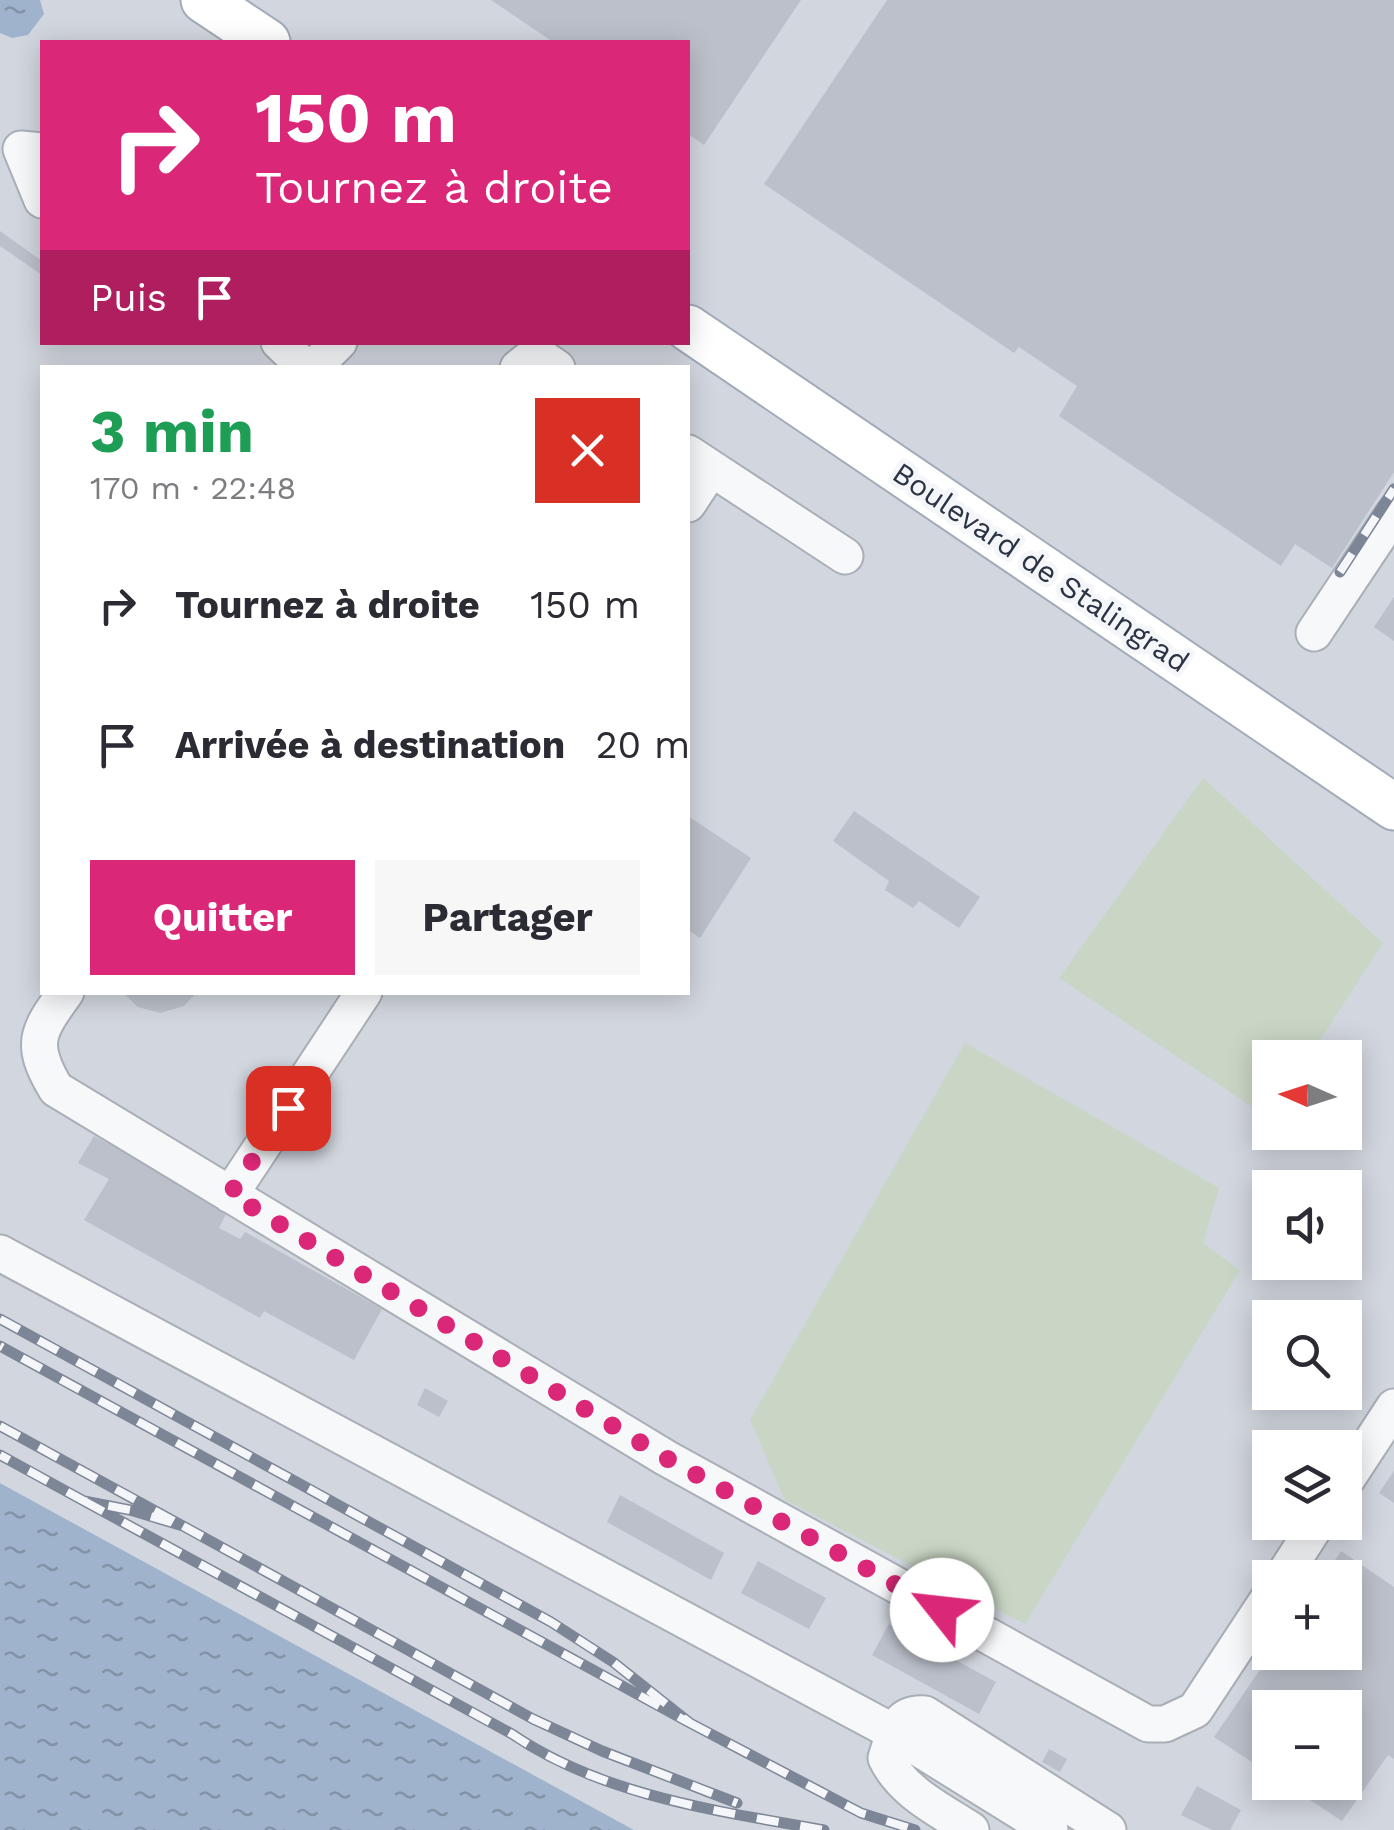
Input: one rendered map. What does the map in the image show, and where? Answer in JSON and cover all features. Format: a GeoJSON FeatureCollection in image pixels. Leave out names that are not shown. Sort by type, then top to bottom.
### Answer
{"type":"FeatureCollection","features":[{"type":"Feature","properties":{"kind":"main road"},"geometry":{"type":"LineString","coordinates":[[204,0],[264,40]]}},
{"type":"Feature","properties":{"kind":"main road","name":"Boulevard de Stalingrad"},"geometry":{"type":"LineString","coordinates":[[690,329],[1394,807]]}},
{"type":"Feature","properties":{"kind":"street"},"geometry":{"type":"LineString","coordinates":[[40,152],[21,149],[40,195]]}},
{"type":"Feature","properties":{"kind":"street"},"geometry":{"type":"LineString","coordinates":[[282,345],[306,365]]}},
{"type":"Feature","properties":{"kind":"street"},"geometry":{"type":"LineString","coordinates":[[312,365],[336,345]]}},
{"type":"Feature","properties":{"kind":"street"},"geometry":{"type":"LineString","coordinates":[[522,365],[532,357],[553,365]]}},
{"type":"Feature","properties":{"kind":"street"},"geometry":{"type":"LineString","coordinates":[[690,496],[699,461],[844,556]]}},
{"type":"Feature","properties":{"kind":"street"},"geometry":{"type":"LineString","coordinates":[[1314,633],[1394,513]]}},
{"type":"Feature","properties":{"kind":"street"},"geometry":{"type":"LineString","coordinates":[[64,995],[42,1026],[37,1047],[41,1064],[56,1089],[666,1458],[1148,1724],[1165,1724],[1195,1710],[1252,1623]]}},
{"type":"Feature","properties":{"kind":"street"},"geometry":{"type":"LineString","coordinates":[[230,1194],[362,995]]}},
{"type":"Feature","properties":{"kind":"street"},"geometry":{"type":"LineString","coordinates":[[0,1253],[894,1735],[1050,1830]]}},
{"type":"Feature","properties":{"kind":"street"},"geometry":{"type":"LineString","coordinates":[[1362,1456],[1394,1408]]}},
{"type":"Feature","properties":{"kind":"street"},"geometry":{"type":"LineString","coordinates":[[971,1830],[902,1783],[892,1770],[886,1758],[900,1720],[911,1713],[925,1714],[1108,1830]]}},
{"type":"Feature","properties":{"kind":"shaded area"},"geometry":{"type":"Polygon","coordinates":[[[0,0],[1394,0],[1394,1830],[634,1830],[0,1483],[0,0]]]}},
{"type":"Feature","properties":{"kind":"green space"},"geometry":{"type":"Polygon","coordinates":[[[1203,778],[1383,943],[1320,1040],[1252,1040],[1252,1107],[1059,978],[1203,778]]]}},
{"type":"Feature","properties":{"kind":"green space"},"geometry":{"type":"Polygon","coordinates":[[[965,1043],[1219,1188],[1203,1243],[1240,1270],[1025,1624],[785,1500],[750,1420],[965,1043]]]}},
{"type":"Feature","properties":{"kind":"water"},"geometry":{"type":"Polygon","coordinates":[[[0,0],[40,0],[44,14],[28,35],[12,38],[0,33],[0,0]]]}},
{"type":"Feature","properties":{"kind":"water"},"geometry":{"type":"Polygon","coordinates":[[[0,1483],[634,1830],[0,1830],[0,1483]]]}},
{"type":"Feature","properties":{"kind":"building"},"geometry":{"type":"Polygon","coordinates":[[[491,0],[801,0],[704,145],[690,135],[690,40],[550,40],[491,0]]]}},
{"type":"Feature","properties":{"kind":"building"},"geometry":{"type":"Polygon","coordinates":[[[887,0],[1394,0],[1394,472],[1332,568],[1295,544],[1281,566],[1059,416],[1077,386],[1019,347],[1014,353],[764,184],[887,0]]]}},
{"type":"Feature","properties":{"kind":"building"},"geometry":{"type":"Polygon","coordinates":[[[0,231],[40,260],[40,274],[0,246],[0,231]]]}},
{"type":"Feature","properties":{"kind":"building"},"geometry":{"type":"Polygon","coordinates":[[[1394,597],[1394,641],[1374,627],[1394,597]]]}},
{"type":"Feature","properties":{"kind":"building"},"geometry":{"type":"Polygon","coordinates":[[[854,811],[980,897],[959,928],[919,901],[913,908],[885,890],[889,881],[833,841],[854,811]]]}},
{"type":"Feature","properties":{"kind":"building"},"geometry":{"type":"Polygon","coordinates":[[[690,817],[751,858],[700,938],[690,931],[690,817]]]}},
{"type":"Feature","properties":{"kind":"building"},"geometry":{"type":"Polygon","coordinates":[[[125,995],[194,995],[184,1006],[160,1013],[138,1007],[125,995]]]}},
{"type":"Feature","properties":{"kind":"building"},"geometry":{"type":"Polygon","coordinates":[[[94,1136],[229,1208],[219,1228],[240,1239],[245,1232],[382,1309],[354,1360],[264,1311],[260,1318],[84,1220],[109,1179],[78,1163],[94,1136]]]}},
{"type":"Feature","properties":{"kind":"building"},"geometry":{"type":"Polygon","coordinates":[[[425,1388],[448,1401],[439,1417],[417,1405],[425,1388]]]}},
{"type":"Feature","properties":{"kind":"building"},"geometry":{"type":"Polygon","coordinates":[[[1394,1471],[1394,1503],[1379,1493],[1394,1471]]]}},
{"type":"Feature","properties":{"kind":"building"},"geometry":{"type":"Polygon","coordinates":[[[620,1495],[724,1553],[711,1580],[607,1522],[620,1495]]]}},
{"type":"Feature","properties":{"kind":"building"},"geometry":{"type":"Polygon","coordinates":[[[1341,1551],[1354,1560],[1335,1560],[1341,1551]]]}},
{"type":"Feature","properties":{"kind":"building"},"geometry":{"type":"Polygon","coordinates":[[[758,1561],[826,1598],[809,1629],[741,1593],[758,1561]]]}},
{"type":"Feature","properties":{"kind":"building"},"geometry":{"type":"Polygon","coordinates":[[[1362,1565],[1394,1587],[1394,1759],[1388,1755],[1362,1792],[1362,1690],[1252,1690],[1252,1762],[1214,1737],[1260,1670],[1362,1670],[1362,1565]]]}},
{"type":"Feature","properties":{"kind":"building"},"geometry":{"type":"Polygon","coordinates":[[[889,1624],[996,1682],[979,1714],[872,1655],[889,1624]]]}},
{"type":"Feature","properties":{"kind":"building"},"geometry":{"type":"Polygon","coordinates":[[[1049,1749],[1067,1759],[1060,1772],[1042,1762],[1049,1749]]]}},
{"type":"Feature","properties":{"kind":"building"},"geometry":{"type":"Polygon","coordinates":[[[1197,1786],[1241,1810],[1230,1830],[1212,1830],[1181,1815],[1197,1786]]]}},
{"type":"Feature","properties":{"kind":"building"},"geometry":{"type":"Polygon","coordinates":[[[1310,1800],[1357,1800],[1342,1821],[1310,1800]]]}},
{"type":"Feature","properties":{"kind":"railway"},"geometry":{"type":"LineString","coordinates":[[1340,572],[1394,489]]}},
{"type":"Feature","properties":{"kind":"railway"},"geometry":{"type":"LineString","coordinates":[[0,1319],[551,1622],[613,1662],[690,1723],[0,1346]]}},
{"type":"Feature","properties":{"kind":"railway"},"geometry":{"type":"LineString","coordinates":[[0,1426],[183,1526],[84,1501],[0,1455]]}},
{"type":"Feature","properties":{"kind":"railway"},"geometry":{"type":"LineString","coordinates":[[84,1501],[584,1772],[662,1798],[824,1830]]}},
{"type":"Feature","properties":{"kind":"railway"},"geometry":{"type":"LineString","coordinates":[[183,1526],[533,1719],[602,1751],[737,1803]]}},
{"type":"Feature","properties":{"kind":"railway"},"geometry":{"type":"LineString","coordinates":[[690,1723],[861,1813],[915,1830]]}},
{"type":"Feature","properties":{"kind":"route"},"geometry":{"type":"LineString","coordinates":[[288,1108],[230,1194],[666,1458],[942,1610]]}}]}
